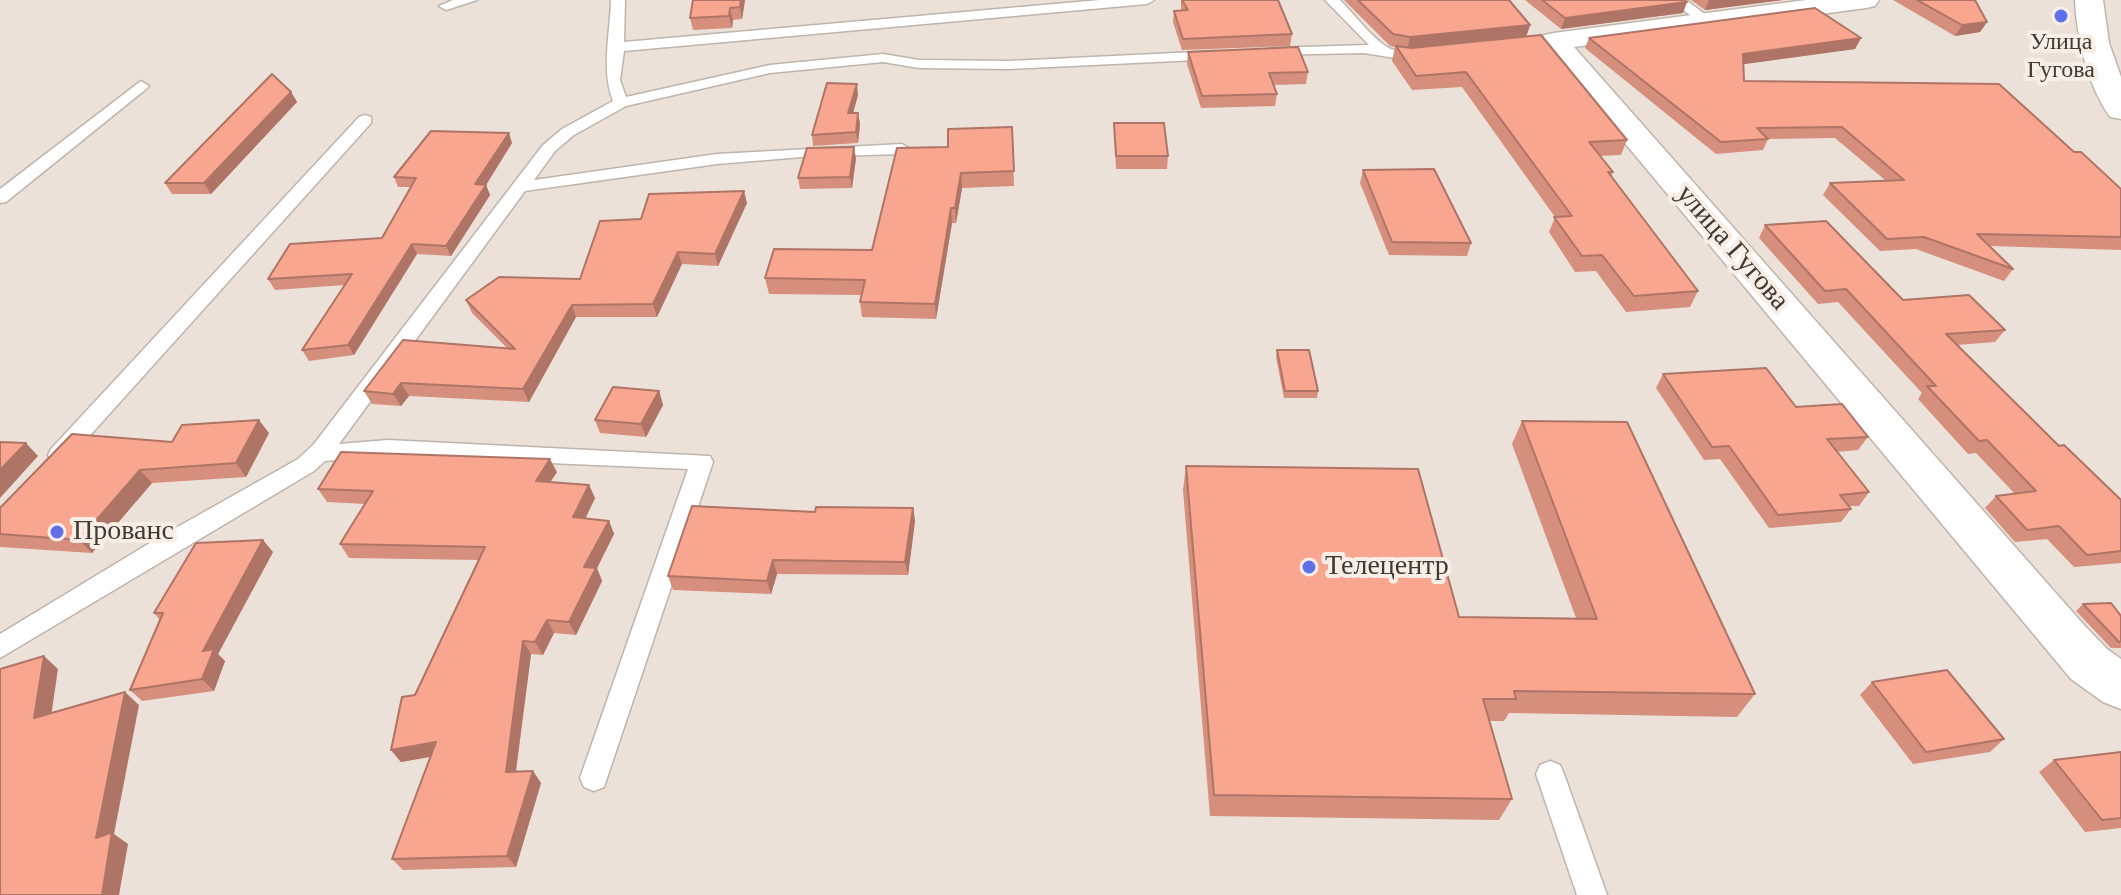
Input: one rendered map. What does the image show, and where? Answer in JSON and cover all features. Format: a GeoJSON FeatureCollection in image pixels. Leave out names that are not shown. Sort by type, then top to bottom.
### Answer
{"type":"FeatureCollection","features":[{"type":"Feature","properties":{"kind":"main road"},"geometry":{"type":"LineString","coordinates":[[2089,0],[2098,61],[2121,110]]}},
{"type":"Feature","properties":{"kind":"street","name":"улица Гугова"},"geometry":{"type":"LineString","coordinates":[[1866,0],[1547,41],[2089,664],[2121,687]]}},
{"type":"Feature","properties":{"kind":"lane"},"geometry":{"type":"LineString","coordinates":[[446,6],[470,0]]}},
{"type":"Feature","properties":{"kind":"lane"},"geometry":{"type":"LineString","coordinates":[[618,0],[617,47],[612,80],[621,103]]}},
{"type":"Feature","properties":{"kind":"lane"},"geometry":{"type":"LineString","coordinates":[[617,47],[1147,0]]}},
{"type":"Feature","properties":{"kind":"lane"},"geometry":{"type":"LineString","coordinates":[[1332,0],[1384,52]]}},
{"type":"Feature","properties":{"kind":"lane"},"geometry":{"type":"LineString","coordinates":[[1677,0],[1707,21]]}},
{"type":"Feature","properties":{"kind":"lane"},"geometry":{"type":"LineString","coordinates":[[0,647],[166,545],[306,465],[330,443],[343,420],[549,148],[568,132],[621,103],[770,69],[883,58],[919,64],[1009,65],[1364,49],[1407,56],[1437,53]]}},
{"type":"Feature","properties":{"kind":"lane"},"geometry":{"type":"LineString","coordinates":[[0,198],[141,86]]}},
{"type":"Feature","properties":{"kind":"lane"},"geometry":{"type":"LineString","coordinates":[[42,472],[365,120]]}},
{"type":"Feature","properties":{"kind":"lane"},"geometry":{"type":"LineString","coordinates":[[519,187],[717,159],[802,152],[902,149]]}},
{"type":"Feature","properties":{"kind":"lane"},"geometry":{"type":"LineString","coordinates":[[319,453],[388,448],[702,462],[594,778]]}},
{"type":"Feature","properties":{"kind":"lane"},"geometry":{"type":"LineString","coordinates":[[1550,774],[1592,895]]}},
{"type":"Feature","properties":{"kind":"building"},"geometry":{"type":"Polygon","coordinates":[[[693,0],[741,0],[740,7],[730,8],[729,16],[690,18],[693,0]]]}},
{"type":"Feature","properties":{"kind":"building"},"geometry":{"type":"Polygon","coordinates":[[[1182,0],[1278,0],[1292,34],[1183,39],[1174,11],[1188,10],[1182,0]]]}},
{"type":"Feature","properties":{"kind":"building"},"geometry":{"type":"Polygon","coordinates":[[[1358,0],[1509,0],[1530,25],[1410,37],[1393,34],[1358,0]]]}},
{"type":"Feature","properties":{"kind":"building"},"geometry":{"type":"Polygon","coordinates":[[[1542,0],[1684,0],[1687,2],[1565,18],[1542,0]]]}},
{"type":"Feature","properties":{"kind":"building"},"geometry":{"type":"Polygon","coordinates":[[[1917,0],[1975,0],[1987,22],[1962,25],[1917,0]]]}},
{"type":"Feature","properties":{"kind":"building"},"geometry":{"type":"Polygon","coordinates":[[[1815,8],[1861,38],[1743,54],[1744,81],[1999,84],[2074,152],[2081,152],[2121,189],[2121,237],[1977,234],[2013,269],[1924,237],[1887,239],[1830,183],[1904,180],[1842,127],[1757,128],[1768,139],[1721,142],[1589,38],[1815,8]]]}},
{"type":"Feature","properties":{"kind":"building"},"geometry":{"type":"Polygon","coordinates":[[[1541,35],[1627,140],[1589,142],[1698,291],[1634,296],[1602,255],[1582,256],[1554,217],[1572,216],[1466,72],[1416,76],[1396,46],[1411,48],[1541,35]]]}},
{"type":"Feature","properties":{"kind":"building"},"geometry":{"type":"Polygon","coordinates":[[[1298,47],[1308,72],[1269,73],[1277,94],[1202,96],[1188,52],[1298,47]]]}},
{"type":"Feature","properties":{"kind":"building"},"geometry":{"type":"Polygon","coordinates":[[[272,74],[291,92],[204,183],[165,183],[272,74]]]}},
{"type":"Feature","properties":{"kind":"building"},"geometry":{"type":"Polygon","coordinates":[[[827,83],[857,84],[848,113],[858,113],[856,132],[812,135],[827,83]]]}},
{"type":"Feature","properties":{"kind":"building"},"geometry":{"type":"Polygon","coordinates":[[[1114,123],[1164,123],[1168,156],[1116,156],[1114,123]]]}},
{"type":"Feature","properties":{"kind":"building"},"geometry":{"type":"Polygon","coordinates":[[[1012,127],[1014,171],[961,173],[955,208],[951,208],[935,304],[860,302],[865,280],[765,278],[774,249],[872,250],[897,148],[948,147],[948,129],[1012,127]]]}},
{"type":"Feature","properties":{"kind":"building"},"geometry":{"type":"Polygon","coordinates":[[[431,131],[509,133],[475,184],[486,185],[446,246],[412,244],[348,345],[302,350],[352,274],[268,279],[290,244],[382,238],[416,178],[394,177],[431,131]]]}},
{"type":"Feature","properties":{"kind":"building"},"geometry":{"type":"Polygon","coordinates":[[[854,147],[850,177],[798,178],[807,148],[854,147]]]}},
{"type":"Feature","properties":{"kind":"building"},"geometry":{"type":"Polygon","coordinates":[[[1434,169],[1471,243],[1392,242],[1363,170],[1434,169]]]}},
{"type":"Feature","properties":{"kind":"building"},"geometry":{"type":"Polygon","coordinates":[[[744,191],[715,254],[678,252],[653,304],[572,305],[523,389],[401,383],[393,394],[364,391],[403,340],[515,349],[466,300],[499,277],[580,279],[600,221],[641,219],[649,194],[744,191]]]}},
{"type":"Feature","properties":{"kind":"building"},"geometry":{"type":"Polygon","coordinates":[[[1826,221],[1903,300],[1969,295],[2005,330],[1946,334],[2059,446],[2064,445],[2121,500],[2121,551],[2087,555],[2059,526],[2027,530],[1996,496],[2036,491],[1987,440],[1979,441],[1927,386],[1936,386],[1846,289],[1825,291],[1765,225],[1826,221]]]}},
{"type":"Feature","properties":{"kind":"building"},"geometry":{"type":"Polygon","coordinates":[[[1277,350],[1309,350],[1318,391],[1285,391],[1277,350]]]}},
{"type":"Feature","properties":{"kind":"building"},"geometry":{"type":"Polygon","coordinates":[[[1766,368],[1796,407],[1842,404],[1868,437],[1827,439],[1869,492],[1840,495],[1851,509],[1778,515],[1729,446],[1712,447],[1663,374],[1766,368]]]}},
{"type":"Feature","properties":{"kind":"building"},"geometry":{"type":"Polygon","coordinates":[[[613,387],[659,391],[641,424],[595,420],[613,387]]]}},
{"type":"Feature","properties":{"kind":"building"},"geometry":{"type":"Polygon","coordinates":[[[259,420],[236,463],[140,470],[79,540],[0,534],[0,508],[72,434],[172,442],[182,425],[259,420]]]}},
{"type":"Feature","properties":{"kind":"building","name":"Телецентр"},"geometry":{"type":"Polygon","coordinates":[[[1522,421],[1627,422],[1755,694],[1514,691],[1516,699],[1483,699],[1512,799],[1214,795],[1186,466],[1418,469],[1459,617],[1597,619],[1522,421]]]}},
{"type":"Feature","properties":{"kind":"building"},"geometry":{"type":"Polygon","coordinates":[[[0,442],[26,443],[0,470],[0,442]]]}},
{"type":"Feature","properties":{"kind":"building"},"geometry":{"type":"Polygon","coordinates":[[[341,452],[550,459],[536,481],[589,485],[573,517],[609,521],[584,567],[596,568],[569,622],[547,620],[535,642],[523,641],[506,772],[533,771],[507,856],[392,859],[436,742],[391,750],[402,697],[415,695],[485,547],[340,544],[373,491],[318,489],[341,452]]]}},
{"type":"Feature","properties":{"kind":"building"},"geometry":{"type":"Polygon","coordinates":[[[692,506],[815,512],[816,507],[913,508],[905,562],[773,560],[767,581],[668,576],[692,506]]]}},
{"type":"Feature","properties":{"kind":"building"},"geometry":{"type":"Polygon","coordinates":[[[263,540],[203,651],[214,649],[202,679],[130,690],[163,613],[154,613],[196,543],[263,540]]]}},
{"type":"Feature","properties":{"kind":"building"},"geometry":{"type":"Polygon","coordinates":[[[2111,603],[2121,616],[2119,642],[2083,604],[2111,603]]]}},
{"type":"Feature","properties":{"kind":"building"},"geometry":{"type":"Polygon","coordinates":[[[44,656],[34,718],[125,692],[96,838],[112,832],[102,895],[0,895],[0,669],[44,656]]]}},
{"type":"Feature","properties":{"kind":"building"},"geometry":{"type":"Polygon","coordinates":[[[1947,670],[2004,739],[1926,752],[1872,682],[1947,670]]]}},
{"type":"Feature","properties":{"kind":"building"},"geometry":{"type":"Polygon","coordinates":[[[2121,752],[2121,818],[2102,820],[2054,760],[2121,752]]]}},
{"type":"Feature","properties":{"kind":"place","name":"Улица Гугова"},"geometry":{"type":"Point","coordinates":[2061,16]}},
{"type":"Feature","properties":{"kind":"place","name":"Прованс"},"geometry":{"type":"Point","coordinates":[57,532]}},
{"type":"Feature","properties":{"kind":"place","name":"Телецентр"},"geometry":{"type":"Point","coordinates":[1309,567]}}]}
